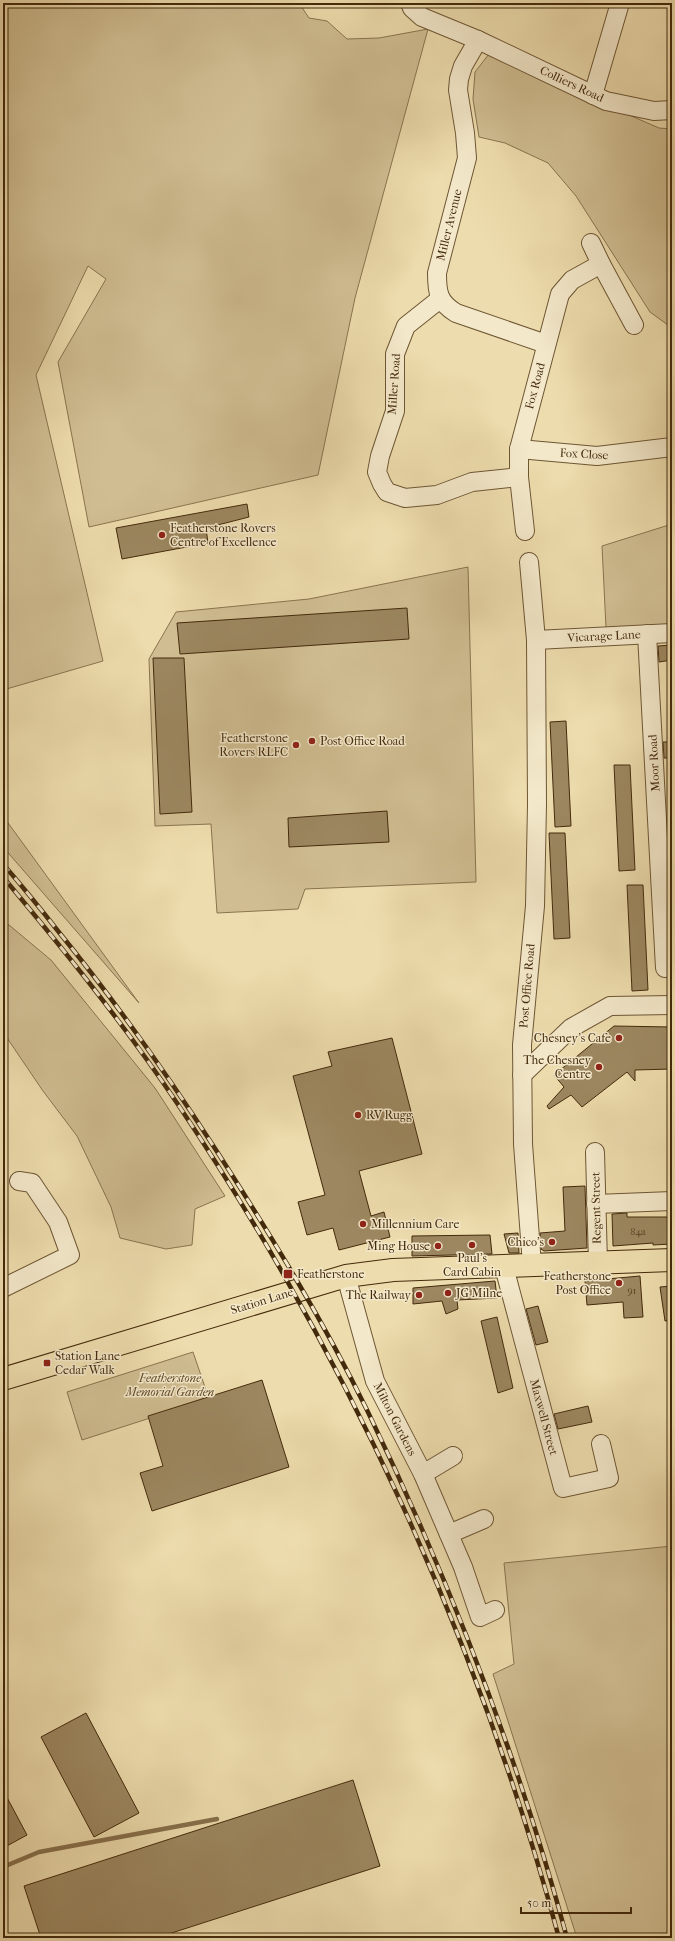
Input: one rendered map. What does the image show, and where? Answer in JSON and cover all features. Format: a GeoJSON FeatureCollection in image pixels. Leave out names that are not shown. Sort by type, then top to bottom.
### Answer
{"type":"FeatureCollection","features":[{"type":"Feature","properties":{"kind":"main road","name":"Station Lane"},"geometry":{"type":"LineString","coordinates":[[3,1379],[346,1276],[393,1270],[672,1260]]}},
{"type":"Feature","properties":{"kind":"street","name":"Colliers Road"},"geometry":{"type":"LineString","coordinates":[[410,3],[412,8],[422,17],[478,40],[606,101],[654,111],[672,110]]}},
{"type":"Feature","properties":{"kind":"street"},"geometry":{"type":"LineString","coordinates":[[593,94],[620,3]]}},
{"type":"Feature","properties":{"kind":"street","name":"Miller Avenue"},"geometry":{"type":"LineString","coordinates":[[440,299],[437,288],[437,273],[467,158],[465,133],[458,90],[459,78],[463,66],[478,40]]}},
{"type":"Feature","properties":{"kind":"street"},"geometry":{"type":"LineString","coordinates":[[591,242],[601,264],[634,325]]}},
{"type":"Feature","properties":{"kind":"street","name":"Fox Road"},"geometry":{"type":"LineString","coordinates":[[525,531],[519,449],[546,344],[556,316],[560,294],[572,280],[601,264]]}},
{"type":"Feature","properties":{"kind":"street"},"geometry":{"type":"LineString","coordinates":[[440,299],[445,307],[456,313],[546,344]]}},
{"type":"Feature","properties":{"kind":"street","name":"Miller Road"},"geometry":{"type":"LineString","coordinates":[[440,299],[406,326],[395,354],[395,410],[380,456],[377,472],[382,484],[387,492],[405,498],[437,495],[472,482],[520,477]]}},
{"type":"Feature","properties":{"kind":"street","name":"Fox Close"},"geometry":{"type":"LineString","coordinates":[[519,449],[597,456],[672,447]]}},
{"type":"Feature","properties":{"kind":"street","name":"Post Office Road"},"geometry":{"type":"LineString","coordinates":[[529,562],[536,640],[535,906],[523,1030],[522,1075],[523,1144],[532,1265]]}},
{"type":"Feature","properties":{"kind":"street","name":"Vicarage Lane"},"geometry":{"type":"LineString","coordinates":[[536,640],[672,633]]}},
{"type":"Feature","properties":{"kind":"street","name":"Moor Road"},"geometry":{"type":"LineString","coordinates":[[647,634],[668,940],[665,968]]}},
{"type":"Feature","properties":{"kind":"street"},"geometry":{"type":"LineString","coordinates":[[522,1075],[571,1028],[610,1006],[672,1005]]}},
{"type":"Feature","properties":{"kind":"street","name":"Regent Street"},"geometry":{"type":"LineString","coordinates":[[595,1152],[598,1263]]}},
{"type":"Feature","properties":{"kind":"street"},"geometry":{"type":"LineString","coordinates":[[3,1288],[70,1255],[58,1222],[32,1183],[19,1181]]}},
{"type":"Feature","properties":{"kind":"street"},"geometry":{"type":"LineString","coordinates":[[596,1204],[672,1201]]}},
{"type":"Feature","properties":{"kind":"street","name":"Maxwell Street"},"geometry":{"type":"LineString","coordinates":[[504,1267],[563,1488],[609,1478],[601,1444]]}},
{"type":"Feature","properties":{"kind":"street","name":"Milton Gardens"},"geometry":{"type":"LineString","coordinates":[[346,1276],[375,1381],[423,1474],[463,1567],[480,1617],[496,1610]]}},
{"type":"Feature","properties":{"kind":"street"},"geometry":{"type":"LineString","coordinates":[[423,1474],[453,1456]]}},
{"type":"Feature","properties":{"kind":"street"},"geometry":{"type":"LineString","coordinates":[[449,1534],[484,1519]]}},
{"type":"Feature","properties":{"kind":"green space"},"geometry":{"type":"Polygon","coordinates":[[[3,3],[299,3],[309,18],[327,21],[347,39],[379,38],[428,29],[355,298],[318,475],[89,527],[58,362],[106,279],[88,266],[36,375],[103,661],[3,690],[3,3]]]}},
{"type":"Feature","properties":{"kind":"green space"},"geometry":{"type":"Polygon","coordinates":[[[489,54],[659,128],[672,129],[672,328],[650,312],[576,196],[548,163],[505,143],[479,137],[473,99],[475,72],[489,54]]]}},
{"type":"Feature","properties":{"kind":"green space"},"geometry":{"type":"Polygon","coordinates":[[[672,524],[672,624],[606,628],[602,546],[672,524]]]}},
{"type":"Feature","properties":{"kind":"green space","name":"Post Office Road"},"geometry":{"type":"Polygon","coordinates":[[[468,567],[476,882],[305,889],[298,909],[217,913],[211,824],[155,826],[149,659],[176,612],[309,599],[468,567]]]}},
{"type":"Feature","properties":{"kind":"green space"},"geometry":{"type":"Polygon","coordinates":[[[3,816],[139,1003],[3,847],[3,816]]]}},
{"type":"Feature","properties":{"kind":"green space"},"geometry":{"type":"Polygon","coordinates":[[[3,920],[51,960],[155,1088],[225,1196],[195,1209],[192,1245],[166,1249],[120,1238],[111,1207],[77,1136],[43,1091],[3,1032],[3,920]]]}},
{"type":"Feature","properties":{"kind":"green space","name":"Featherstone Memorial Garden"},"geometry":{"type":"Polygon","coordinates":[[[193,1352],[209,1399],[82,1440],[67,1392],[193,1352]]]}},
{"type":"Feature","properties":{"kind":"green space"},"geometry":{"type":"Polygon","coordinates":[[[672,1546],[672,1938],[577,1938],[493,1674],[514,1664],[504,1563],[672,1546]]]}},
{"type":"Feature","properties":{"kind":"building","name":"Featherstone Rovers Centre of Excellence"},"geometry":{"type":"Polygon","coordinates":[[[247,504],[249,517],[206,528],[208,543],[122,559],[116,528],[247,504]]]}},
{"type":"Feature","properties":{"kind":"building"},"geometry":{"type":"Polygon","coordinates":[[[407,608],[409,639],[180,654],[177,623],[407,608]]]}},
{"type":"Feature","properties":{"kind":"building"},"geometry":{"type":"Polygon","coordinates":[[[672,645],[672,660],[659,662],[658,646],[672,645]]]}},
{"type":"Feature","properties":{"kind":"building"},"geometry":{"type":"Polygon","coordinates":[[[153,658],[184,658],[192,812],[160,814],[153,658]]]}},
{"type":"Feature","properties":{"kind":"building"},"geometry":{"type":"Polygon","coordinates":[[[566,721],[571,826],[555,827],[550,722],[566,721]]]}},
{"type":"Feature","properties":{"kind":"building"},"geometry":{"type":"Polygon","coordinates":[[[663,742],[672,742],[672,758],[664,758],[663,742]]]}},
{"type":"Feature","properties":{"kind":"building"},"geometry":{"type":"Polygon","coordinates":[[[614,765],[630,765],[635,870],[619,871],[614,765]]]}},
{"type":"Feature","properties":{"kind":"building"},"geometry":{"type":"Polygon","coordinates":[[[387,811],[389,842],[289,847],[288,818],[387,811]]]}},
{"type":"Feature","properties":{"kind":"building"},"geometry":{"type":"Polygon","coordinates":[[[549,833],[565,833],[570,938],[554,939],[549,833]]]}},
{"type":"Feature","properties":{"kind":"building"},"geometry":{"type":"Polygon","coordinates":[[[627,885],[643,885],[648,990],[632,991],[627,885]]]}},
{"type":"Feature","properties":{"kind":"building","name":"The Chesney Centre"},"geometry":{"type":"Polygon","coordinates":[[[614,1026],[672,1027],[672,1069],[635,1070],[635,1081],[627,1072],[582,1107],[571,1095],[549,1109],[547,1106],[564,1087],[554,1075],[614,1026]]]}},
{"type":"Feature","properties":{"kind":"building","name":"RV Rugg"},"geometry":{"type":"Polygon","coordinates":[[[392,1038],[422,1154],[359,1171],[371,1216],[384,1212],[390,1237],[339,1250],[333,1228],[307,1235],[298,1202],[325,1195],[293,1076],[332,1066],[328,1052],[392,1038]]]}},
{"type":"Feature","properties":{"kind":"building"},"geometry":{"type":"Polygon","coordinates":[[[585,1186],[587,1248],[544,1251],[541,1249],[540,1233],[565,1231],[563,1187],[585,1186]]]}},
{"type":"Feature","properties":{"kind":"building"},"geometry":{"type":"Polygon","coordinates":[[[627,1213],[627,1217],[672,1217],[672,1244],[653,1245],[653,1243],[613,1246],[612,1214],[627,1213]]]}},
{"type":"Feature","properties":{"kind":"building"},"geometry":{"type":"Polygon","coordinates":[[[518,1233],[519,1253],[509,1253],[504,1234],[518,1233]]]}},
{"type":"Feature","properties":{"kind":"building"},"geometry":{"type":"Polygon","coordinates":[[[490,1235],[492,1254],[412,1256],[412,1236],[490,1235]]]}},
{"type":"Feature","properties":{"kind":"building"},"geometry":{"type":"Polygon","coordinates":[[[640,1276],[643,1317],[624,1318],[623,1302],[587,1305],[585,1281],[640,1276]]]}},
{"type":"Feature","properties":{"kind":"building"},"geometry":{"type":"Polygon","coordinates":[[[495,1281],[497,1298],[457,1300],[458,1309],[446,1314],[442,1301],[413,1304],[413,1288],[495,1281]]]}},
{"type":"Feature","properties":{"kind":"building"},"geometry":{"type":"Polygon","coordinates":[[[672,1286],[672,1320],[665,1321],[660,1287],[672,1286]]]}},
{"type":"Feature","properties":{"kind":"building"},"geometry":{"type":"Polygon","coordinates":[[[538,1306],[548,1342],[536,1345],[526,1309],[538,1306]]]}},
{"type":"Feature","properties":{"kind":"building"},"geometry":{"type":"Polygon","coordinates":[[[497,1317],[513,1388],[498,1393],[481,1321],[497,1317]]]}},
{"type":"Feature","properties":{"kind":"building"},"geometry":{"type":"Polygon","coordinates":[[[262,1380],[289,1467],[152,1511],[140,1473],[163,1466],[148,1416],[262,1380]]]}},
{"type":"Feature","properties":{"kind":"building"},"geometry":{"type":"Polygon","coordinates":[[[588,1406],[592,1422],[558,1429],[554,1414],[588,1406]]]}},
{"type":"Feature","properties":{"kind":"building"},"geometry":{"type":"Polygon","coordinates":[[[86,1713],[139,1813],[94,1837],[41,1737],[86,1713]]]}},
{"type":"Feature","properties":{"kind":"building"},"geometry":{"type":"Polygon","coordinates":[[[353,1780],[380,1866],[156,1938],[41,1938],[24,1886],[353,1780]]]}},
{"type":"Feature","properties":{"kind":"building"},"geometry":{"type":"Polygon","coordinates":[[[3,1790],[27,1835],[3,1848],[3,1790]]]}},
{"type":"Feature","properties":{"kind":"waterway"},"geometry":{"type":"LineString","coordinates":[[3,1867],[39,1852],[217,1819]]}},
{"type":"Feature","properties":{"kind":"railway"},"geometry":{"type":"LineString","coordinates":[[3,864],[38,905],[100,984],[179,1094],[276,1245],[350,1376],[426,1538],[479,1669],[527,1802],[567,1938]]}},
{"type":"Feature","properties":{"kind":"railway"},"geometry":{"type":"LineString","coordinates":[[3,877],[93,988],[177,1103],[239,1200],[298,1299],[352,1401],[402,1505],[448,1611],[490,1718],[527,1827],[559,1938]]}},
{"type":"Feature","properties":{"kind":"place","name":"Featherstone Rovers Centre of Excellence"},"geometry":{"type":"Point","coordinates":[162,535]}},
{"type":"Feature","properties":{"kind":"place","name":"Post Office Road"},"geometry":{"type":"Point","coordinates":[312,741]}},
{"type":"Feature","properties":{"kind":"place","name":"Featherstone Rovers RLFC"},"geometry":{"type":"Point","coordinates":[296,745]}},
{"type":"Feature","properties":{"kind":"place","name":"Chesney's Cafe"},"geometry":{"type":"Point","coordinates":[619,1038]}},
{"type":"Feature","properties":{"kind":"place","name":"The Chesney Centre"},"geometry":{"type":"Point","coordinates":[599,1067]}},
{"type":"Feature","properties":{"kind":"place","name":"RV Rugg"},"geometry":{"type":"Point","coordinates":[358,1115]}},
{"type":"Feature","properties":{"kind":"place","name":"Millennium Care"},"geometry":{"type":"Point","coordinates":[363,1224]}},
{"type":"Feature","properties":{"kind":"place","name":"Chico's"},"geometry":{"type":"Point","coordinates":[552,1242]}},
{"type":"Feature","properties":{"kind":"place","name":"Paul's Card Cabin"},"geometry":{"type":"Point","coordinates":[472,1245]}},
{"type":"Feature","properties":{"kind":"place","name":"Ming House"},"geometry":{"type":"Point","coordinates":[438,1246]}},
{"type":"Feature","properties":{"kind":"place","name":"Featherstone"},"geometry":{"type":"Point","coordinates":[288,1274]}},
{"type":"Feature","properties":{"kind":"place","name":"Featherstone Post Office"},"geometry":{"type":"Point","coordinates":[619,1283]}},
{"type":"Feature","properties":{"kind":"place","name":"JG Milne"},"geometry":{"type":"Point","coordinates":[448,1293]}},
{"type":"Feature","properties":{"kind":"place","name":"The Railway"},"geometry":{"type":"Point","coordinates":[419,1295]}},
{"type":"Feature","properties":{"kind":"place","name":"Station Lane Cedar Walk"},"geometry":{"type":"Point","coordinates":[47,1363]}}]}
